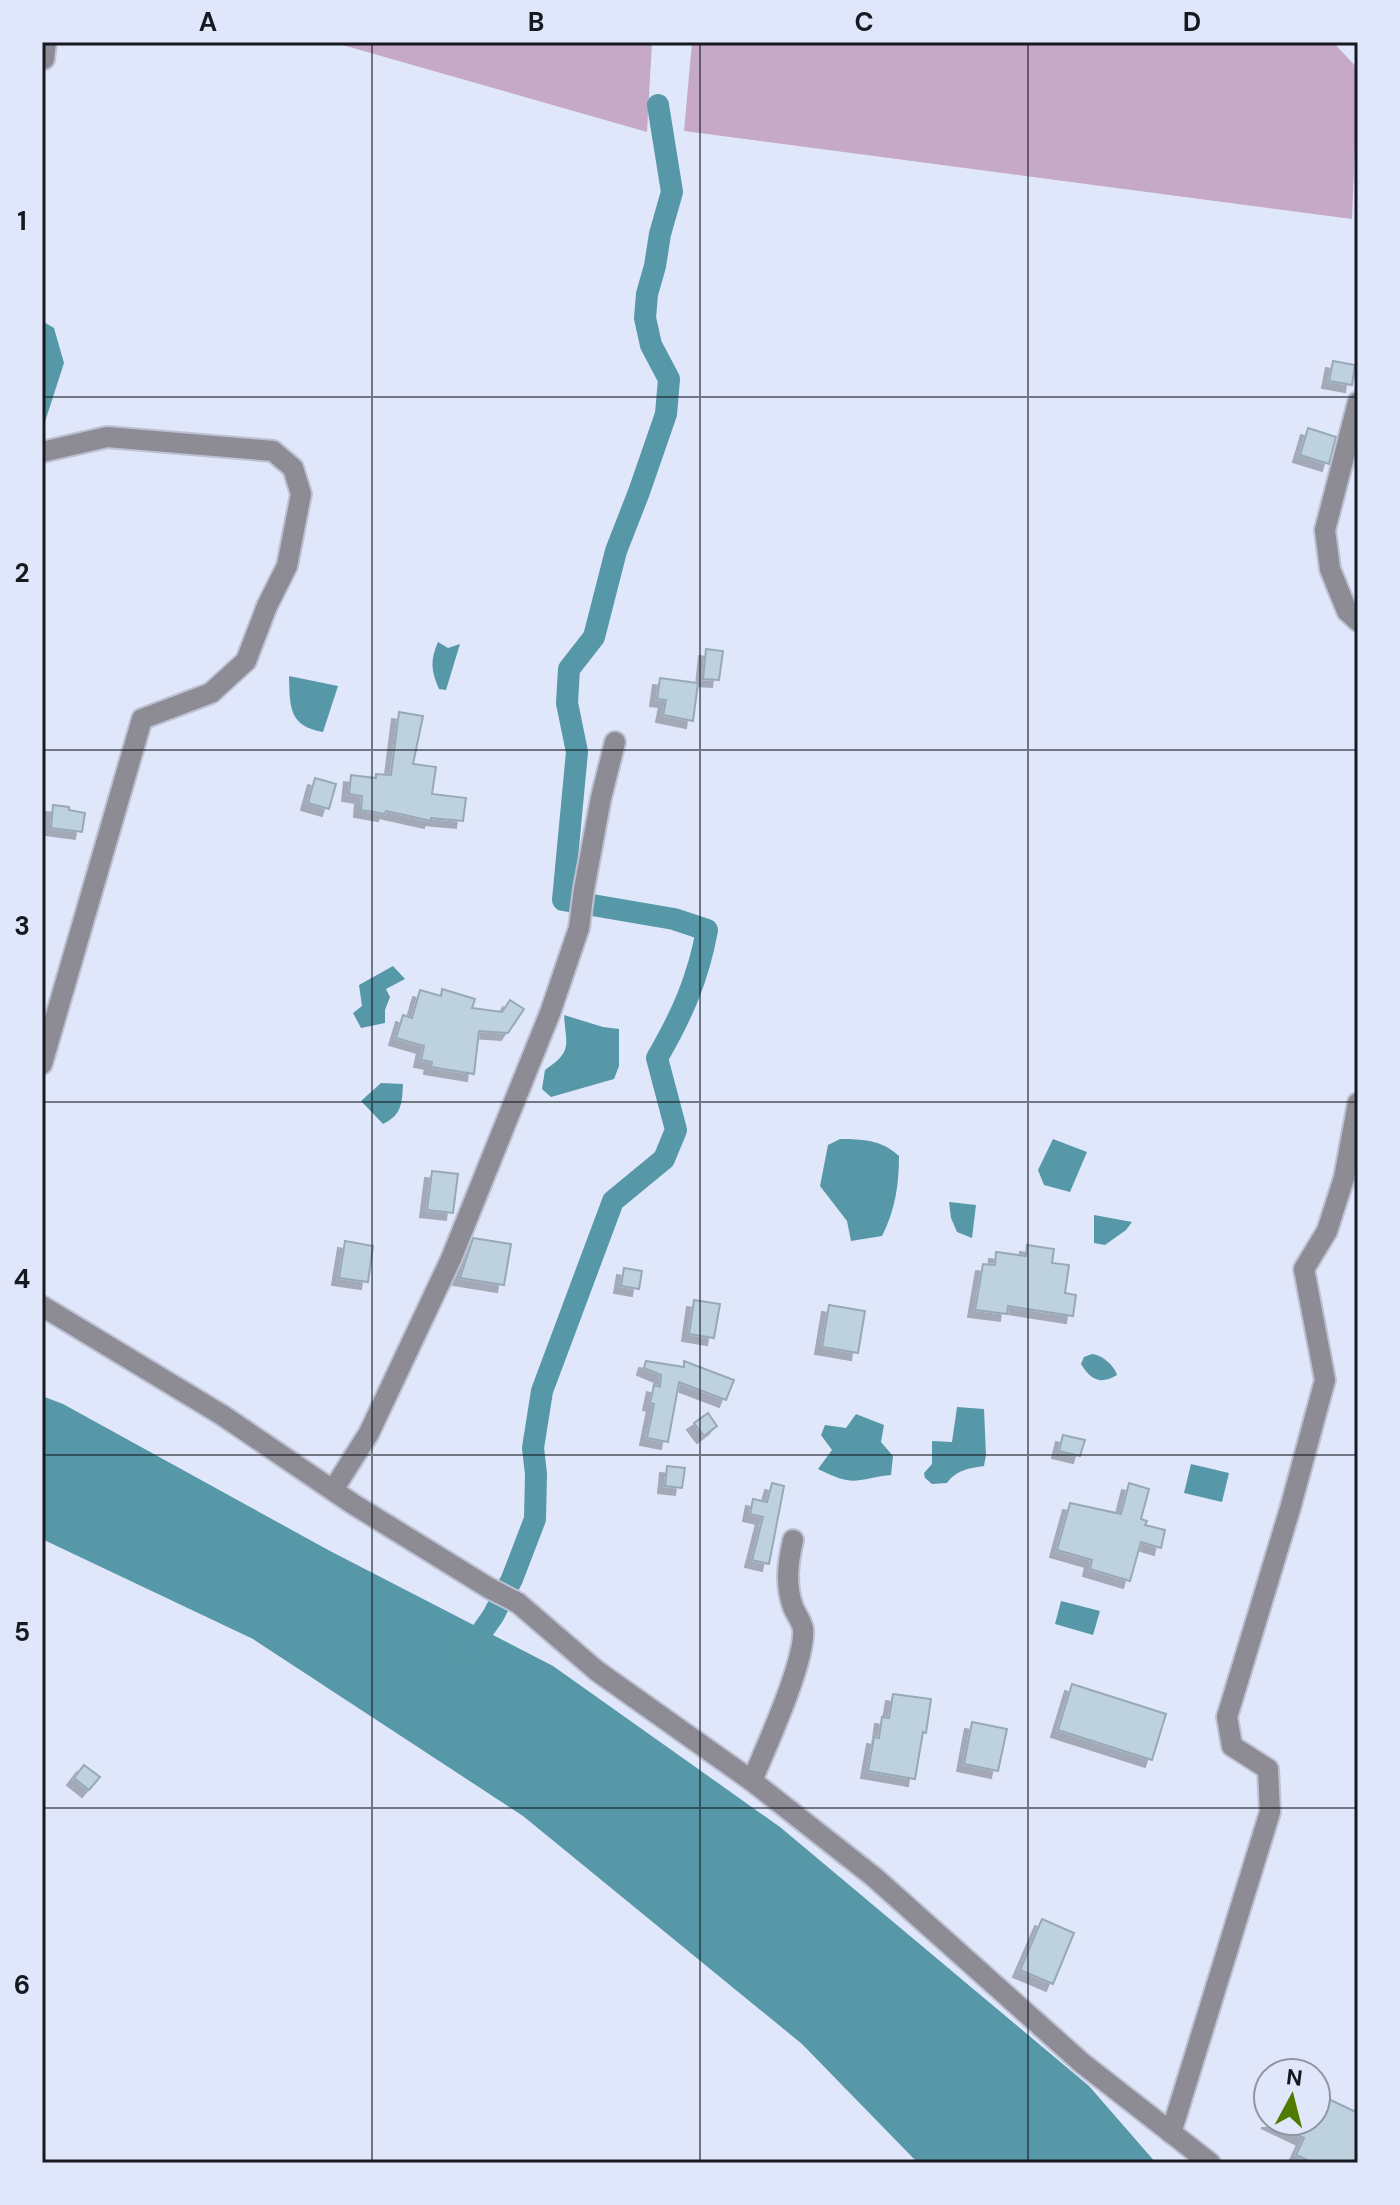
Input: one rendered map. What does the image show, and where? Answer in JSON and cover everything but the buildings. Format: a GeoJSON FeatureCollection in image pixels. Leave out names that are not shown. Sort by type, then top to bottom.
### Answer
{"type":"FeatureCollection","features":[{"type":"Feature","properties":{"kind":"street"},"geometry":{"type":"LineString","coordinates":[[1358,402],[1325,530],[1330,569],[1347,611],[1358,621]]}},
{"type":"Feature","properties":{"kind":"street"},"geometry":{"type":"LineString","coordinates":[[42,452],[107,437],[273,451],[293,468],[301,494],[287,566],[267,606],[246,661],[211,693],[142,719],[42,1064]]}},
{"type":"Feature","properties":{"kind":"street"},"geometry":{"type":"LineString","coordinates":[[333,1490],[369,1433],[451,1259],[550,1013],[579,928],[601,798],[615,742]]}},
{"type":"Feature","properties":{"kind":"street"},"geometry":{"type":"LineString","coordinates":[[1171,2133],[1270,1812],[1268,1769],[1232,1746],[1227,1717],[1290,1509],[1325,1380],[1304,1269],[1327,1231],[1344,1178],[1358,1103]]}},
{"type":"Feature","properties":{"kind":"street"},"geometry":{"type":"LineString","coordinates":[[42,1306],[210,1407],[333,1490],[518,1603],[597,1671],[752,1781],[874,1877],[1082,2063],[1210,2163]]}},
{"type":"Feature","properties":{"kind":"street"},"geometry":{"type":"LineString","coordinates":[[752,1781],[778,1719],[801,1649],[803,1627],[788,1588],[793,1540]]}},
{"type":"Feature","properties":{"kind":"shaded area"},"geometry":{"type":"Polygon","coordinates":[[[332,42],[652,42],[647,132],[332,42]]]}},
{"type":"Feature","properties":{"kind":"shaded area"},"geometry":{"type":"Polygon","coordinates":[[[692,42],[1333,42],[1358,69],[1352,219],[684,131],[692,42]]]}},
{"type":"Feature","properties":{"kind":"water"},"geometry":{"type":"Polygon","coordinates":[[[42,321],[54,328],[64,363],[42,431],[42,321]]]}},
{"type":"Feature","properties":{"kind":"water"},"geometry":{"type":"Polygon","coordinates":[[[438,642],[448,648],[460,644],[446,690],[439,689],[433,671],[438,642]]]}},
{"type":"Feature","properties":{"kind":"water"},"geometry":{"type":"Polygon","coordinates":[[[289,676],[338,686],[323,732],[297,720],[291,705],[289,676]]]}},
{"type":"Feature","properties":{"kind":"water"},"geometry":{"type":"Polygon","coordinates":[[[393,966],[405,979],[386,989],[390,997],[385,1010],[385,1023],[361,1028],[353,1013],[362,1006],[359,985],[393,966]]]}},
{"type":"Feature","properties":{"kind":"water"},"geometry":{"type":"Polygon","coordinates":[[[564,1015],[619,1029],[619,1066],[614,1079],[551,1097],[542,1089],[545,1070],[560,1058],[566,1047],[564,1015]]]}},
{"type":"Feature","properties":{"kind":"water"},"geometry":{"type":"Polygon","coordinates":[[[381,1083],[403,1084],[400,1108],[394,1117],[383,1124],[361,1101],[381,1083]]]}},
{"type":"Feature","properties":{"kind":"water"},"geometry":{"type":"Polygon","coordinates":[[[840,1139],[872,1142],[899,1156],[895,1198],[882,1236],[851,1241],[847,1221],[820,1186],[828,1145],[840,1139]]]}},
{"type":"Feature","properties":{"kind":"water"},"geometry":{"type":"Polygon","coordinates":[[[1053,1139],[1087,1152],[1070,1192],[1044,1185],[1038,1170],[1053,1139]]]}},
{"type":"Feature","properties":{"kind":"water"},"geometry":{"type":"Polygon","coordinates":[[[949,1202],[976,1205],[972,1238],[957,1232],[949,1202]]]}},
{"type":"Feature","properties":{"kind":"water"},"geometry":{"type":"Polygon","coordinates":[[[1094,1215],[1132,1222],[1105,1245],[1094,1243],[1094,1215]]]}},
{"type":"Feature","properties":{"kind":"water"},"geometry":{"type":"Polygon","coordinates":[[[1092,1354],[1107,1361],[1117,1375],[1101,1380],[1088,1374],[1081,1364],[1084,1357],[1092,1354]]]}},
{"type":"Feature","properties":{"kind":"water"},"geometry":{"type":"Polygon","coordinates":[[[42,1396],[63,1404],[330,1551],[553,1666],[780,1827],[1089,2086],[1156,2163],[918,2163],[802,2044],[523,1816],[253,1639],[42,1539],[42,1396]]]}},
{"type":"Feature","properties":{"kind":"water"},"geometry":{"type":"Polygon","coordinates":[[[957,1407],[984,1409],[984,1466],[959,1472],[947,1483],[932,1484],[924,1473],[932,1464],[932,1441],[952,1442],[957,1407]]]}},
{"type":"Feature","properties":{"kind":"water"},"geometry":{"type":"Polygon","coordinates":[[[856,1414],[884,1425],[881,1442],[893,1456],[891,1475],[848,1480],[818,1469],[832,1450],[821,1435],[825,1425],[846,1428],[856,1414]]]}},
{"type":"Feature","properties":{"kind":"water"},"geometry":{"type":"Polygon","coordinates":[[[1191,1464],[1229,1473],[1222,1502],[1184,1493],[1191,1464]]]}},
{"type":"Feature","properties":{"kind":"water"},"geometry":{"type":"Polygon","coordinates":[[[1061,1601],[1100,1611],[1093,1635],[1055,1624],[1061,1601]]]}},
{"type":"Feature","properties":{"kind":"waterway"},"geometry":{"type":"LineString","coordinates":[[467,1653],[493,1616],[512,1579],[535,1519],[533,1448],[542,1391],[613,1201],[664,1159],[676,1130],[657,1058],[688,996],[707,930],[674,919],[563,900],[577,752],[567,703],[569,669],[594,637],[616,551],[666,414],[669,379],[651,345],[645,318],[647,294],[672,192],[658,105]]}}]}
